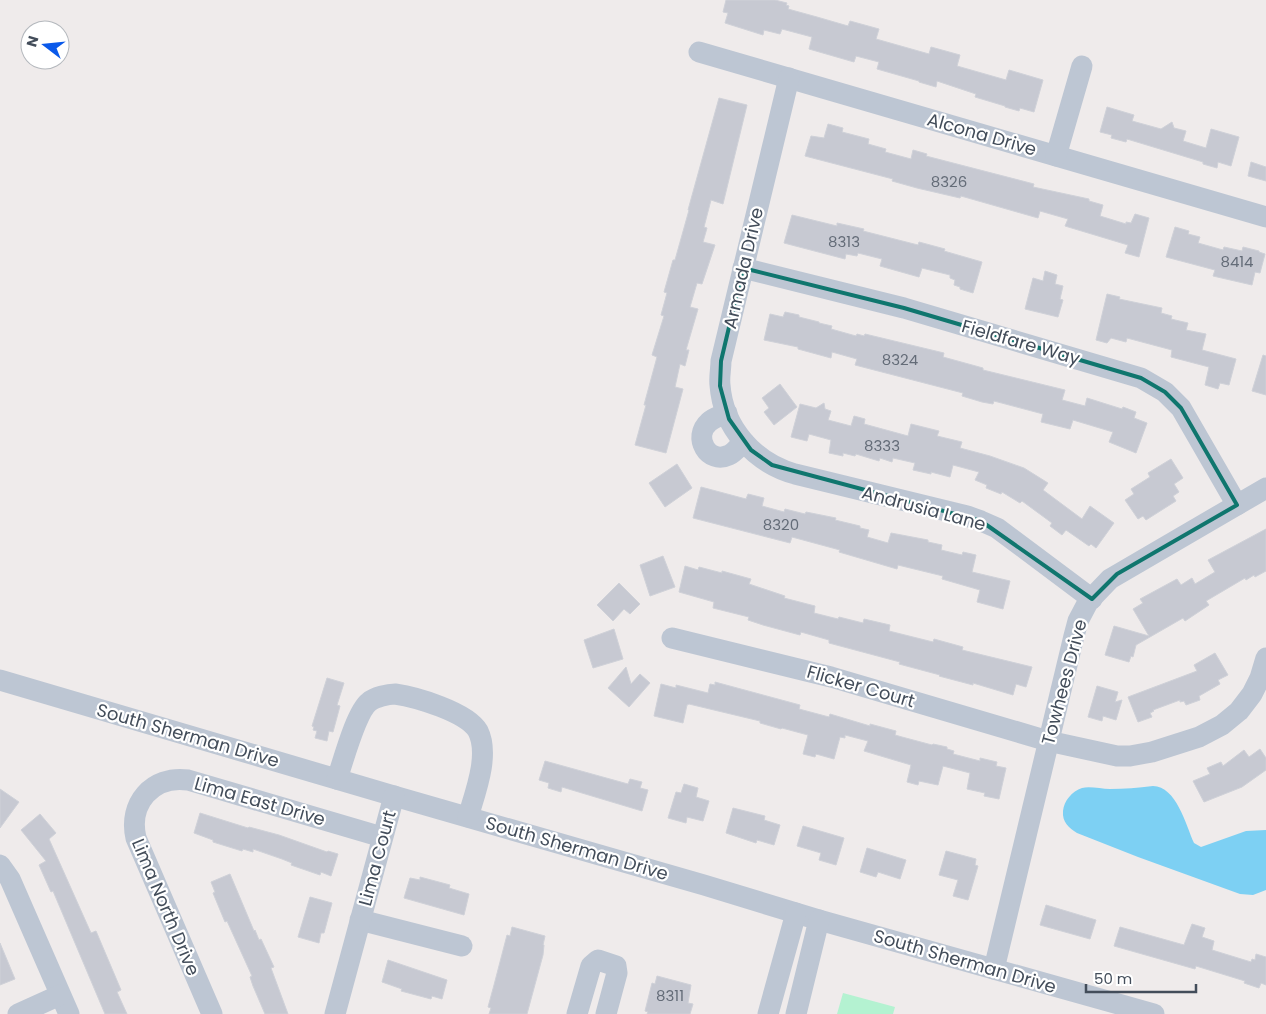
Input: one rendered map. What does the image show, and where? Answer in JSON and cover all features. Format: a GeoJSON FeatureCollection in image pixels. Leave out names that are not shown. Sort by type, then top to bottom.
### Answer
{"type":"FeatureCollection","features":[{"type":"Feature","properties":{"kind":"street","name":"Alcona Drive"},"geometry":{"type":"LineString","coordinates":[[699,52],[1266,217]]}},
{"type":"Feature","properties":{"kind":"street"},"geometry":{"type":"LineString","coordinates":[[1056,156],[1082,66]]}},
{"type":"Feature","properties":{"kind":"street","name":"Armada Drive"},"geometry":{"type":"LineString","coordinates":[[727,413],[720,386],[720,361],[789,78]]}},
{"type":"Feature","properties":{"kind":"street","name":"Fieldfare Way"},"geometry":{"type":"LineString","coordinates":[[743,268],[904,308],[1141,378],[1165,392],[1181,408],[1237,505]]}},
{"type":"Feature","properties":{"kind":"street"},"geometry":{"type":"LineString","coordinates":[[727,413],[707,424],[701,436],[703,444],[708,452],[720,457],[730,455],[744,442]]}},
{"type":"Feature","properties":{"kind":"street","name":"Andrusia Lane"},"geometry":{"type":"LineString","coordinates":[[727,413],[732,426],[744,442],[765,461],[790,473],[982,520],[996,528],[1092,599]]}},
{"type":"Feature","properties":{"kind":"street","name":"Towhees Drive"},"geometry":{"type":"LineString","coordinates":[[994,969],[1078,621],[1092,599],[1117,574],[1266,488]]}},
{"type":"Feature","properties":{"kind":"street","name":"Flicker Court"},"geometry":{"type":"LineString","coordinates":[[672,638],[831,677],[1048,741],[1105,754],[1130,756],[1152,752],[1199,737],[1222,725],[1244,706],[1260,678],[1266,658]]}},
{"type":"Feature","properties":{"kind":"street","name":"South Sherman Drive"},"geometry":{"type":"LineString","coordinates":[[0,680],[819,920],[1154,1014]]}},
{"type":"Feature","properties":{"kind":"street"},"geometry":{"type":"LineString","coordinates":[[337,779],[358,720],[369,702],[394,694],[442,706],[471,723],[478,732],[482,750],[481,772],[468,817]]}},
{"type":"Feature","properties":{"kind":"street","name":"Lima East Drive"},"geometry":{"type":"LineString","coordinates":[[142,798],[155,786],[166,781],[176,779],[188,780],[382,837]]}},
{"type":"Feature","properties":{"kind":"street","name":"Lima Court"},"geometry":{"type":"LineString","coordinates":[[335,1014],[394,796]]}},
{"type":"Feature","properties":{"kind":"street","name":"Lima North Drive"},"geometry":{"type":"LineString","coordinates":[[142,798],[135,815],[134,829],[136,838],[212,1014]]}},
{"type":"Feature","properties":{"kind":"street"},"geometry":{"type":"LineString","coordinates":[[0,865],[10,879],[64,1005],[18,1014]]}},
{"type":"Feature","properties":{"kind":"street"},"geometry":{"type":"LineString","coordinates":[[768,1014],[796,913]]}},
{"type":"Feature","properties":{"kind":"street","name":"Lima Court"},"geometry":{"type":"LineString","coordinates":[[360,920],[462,946]]}},
{"type":"Feature","properties":{"kind":"street"},"geometry":{"type":"LineString","coordinates":[[796,1014],[819,920]]}},
{"type":"Feature","properties":{"kind":"street"},"geometry":{"type":"LineString","coordinates":[[577,1014],[590,966],[598,960],[616,966],[617,973],[606,1014]]}},
{"type":"Feature","properties":{"kind":"highlighted area"},"geometry":{"type":"Polygon","coordinates":[[[743,268],[904,308],[1141,378],[1165,392],[1181,408],[1237,505],[1117,574],[1092,599],[981,521],[772,465],[751,450],[729,419],[720,386],[721,361],[743,268]]]}},
{"type":"Feature","properties":{"kind":"green space"},"geometry":{"type":"Polygon","coordinates":[[[843,993],[895,1007],[893,1014],[837,1014],[843,993]]]}},
{"type":"Feature","properties":{"kind":"water"},"geometry":{"type":"Polygon","coordinates":[[[1153,786],[1168,792],[1174,799],[1184,817],[1194,843],[1201,847],[1246,831],[1266,830],[1266,890],[1253,895],[1240,894],[1077,833],[1065,821],[1063,811],[1067,800],[1075,791],[1082,788],[1121,789],[1153,786]]]}},
{"type":"Feature","properties":{"kind":"building"},"geometry":{"type":"Polygon","coordinates":[[[726,0],[775,0],[787,3],[788,9],[848,26],[850,21],[879,29],[876,39],[929,54],[931,47],[960,55],[957,66],[1006,80],[1009,70],[1043,80],[1034,112],[1020,108],[1019,111],[1005,107],[975,97],[976,94],[937,81],[936,87],[877,69],[879,62],[856,56],[854,62],[809,49],[812,37],[782,29],[780,34],[764,30],[763,35],[725,23],[728,13],[723,12],[726,0]]]}},
{"type":"Feature","properties":{"kind":"building"},"geometry":{"type":"Polygon","coordinates":[[[719,98],[747,105],[723,204],[711,200],[704,227],[707,228],[703,242],[715,245],[702,284],[697,283],[690,307],[698,309],[686,350],[689,350],[685,366],[680,364],[675,387],[683,389],[666,453],[635,445],[657,357],[652,355],[664,316],[661,315],[667,293],[664,292],[673,260],[675,260],[719,98]]]}},
{"type":"Feature","properties":{"kind":"building"},"geometry":{"type":"Polygon","coordinates":[[[1107,107],[1134,115],[1132,121],[1161,129],[1172,122],[1174,128],[1186,131],[1183,141],[1206,148],[1211,129],[1239,137],[1231,166],[1218,162],[1217,168],[1127,139],[1126,142],[1111,138],[1112,135],[1100,132],[1107,107]]]}},
{"type":"Feature","properties":{"kind":"building"},"geometry":{"type":"Polygon","coordinates":[[[828,124],[843,128],[842,132],[869,139],[868,144],[886,149],[885,152],[911,159],[913,150],[927,154],[926,156],[1034,184],[1033,187],[1089,199],[1089,201],[1103,205],[1100,216],[1126,224],[1126,222],[1131,223],[1135,214],[1149,218],[1139,257],[1125,253],[1128,245],[1065,226],[1068,219],[1040,211],[1038,218],[961,196],[960,198],[917,188],[892,181],[893,179],[805,156],[811,136],[824,138],[828,124]]]}},
{"type":"Feature","properties":{"kind":"building"},"geometry":{"type":"Polygon","coordinates":[[[1251,162],[1266,167],[1266,181],[1248,176],[1251,162]]]}},
{"type":"Feature","properties":{"kind":"building"},"geometry":{"type":"Polygon","coordinates":[[[792,215],[837,226],[837,223],[864,229],[863,231],[918,245],[919,242],[982,262],[973,293],[954,285],[955,280],[950,278],[950,275],[922,268],[919,277],[880,266],[882,259],[858,253],[857,256],[846,254],[845,259],[784,243],[792,215]]]}},
{"type":"Feature","properties":{"kind":"building"},"geometry":{"type":"Polygon","coordinates":[[[1175,227],[1189,231],[1188,234],[1200,237],[1198,243],[1223,250],[1224,247],[1242,251],[1243,247],[1265,254],[1260,273],[1255,272],[1252,285],[1213,276],[1215,270],[1166,257],[1175,227]]]}},
{"type":"Feature","properties":{"kind":"building"},"geometry":{"type":"Polygon","coordinates":[[[1045,271],[1057,275],[1055,284],[1063,286],[1060,299],[1063,300],[1058,317],[1025,309],[1033,278],[1043,281],[1045,271]]]}},
{"type":"Feature","properties":{"kind":"building"},"geometry":{"type":"Polygon","coordinates":[[[1107,294],[1120,297],[1119,299],[1162,308],[1161,313],[1172,316],[1171,319],[1188,323],[1186,330],[1206,334],[1202,350],[1236,359],[1229,385],[1220,383],[1218,389],[1205,385],[1209,367],[1171,357],[1172,350],[1127,338],[1126,342],[1111,338],[1107,343],[1096,340],[1107,294]]]}},
{"type":"Feature","properties":{"kind":"building"},"geometry":{"type":"Polygon","coordinates":[[[785,312],[832,326],[831,329],[856,336],[857,334],[864,336],[865,334],[944,353],[943,357],[983,368],[983,370],[1065,390],[1062,400],[1085,406],[1087,398],[1122,409],[1123,407],[1136,412],[1134,418],[1147,423],[1136,453],[1109,442],[1113,432],[1073,420],[1070,429],[1041,422],[1043,414],[994,401],[993,404],[982,402],[962,396],[963,393],[855,365],[857,359],[832,352],[831,358],[798,349],[798,347],[764,340],[770,314],[783,317],[785,312]]]}},
{"type":"Feature","properties":{"kind":"building"},"geometry":{"type":"Polygon","coordinates":[[[1263,355],[1266,356],[1266,395],[1252,391],[1263,355]]]}},
{"type":"Feature","properties":{"kind":"building"},"geometry":{"type":"Polygon","coordinates":[[[780,384],[797,407],[774,425],[764,412],[769,408],[762,398],[780,384]]]}},
{"type":"Feature","properties":{"kind":"building"},"geometry":{"type":"Polygon","coordinates":[[[824,403],[825,409],[831,411],[828,420],[851,426],[854,416],[865,419],[864,424],[908,436],[911,424],[939,431],[937,436],[962,442],[960,448],[1024,468],[1048,483],[1043,490],[1082,519],[1090,506],[1114,523],[1096,548],[1091,544],[1089,546],[1066,530],[1062,535],[1050,526],[1052,523],[1022,501],[1020,503],[1002,492],[1001,494],[986,488],[987,485],[975,480],[979,472],[953,465],[950,477],[931,472],[931,474],[913,470],[915,463],[893,458],[892,462],[880,458],[879,461],[856,454],[855,456],[843,453],[843,456],[829,453],[831,440],[809,434],[807,441],[791,437],[800,404],[816,408],[824,403]]]}},
{"type":"Feature","properties":{"kind":"building"},"geometry":{"type":"Polygon","coordinates":[[[1171,459],[1183,478],[1174,484],[1179,492],[1173,496],[1176,501],[1146,520],[1143,516],[1138,519],[1125,500],[1134,494],[1131,489],[1150,477],[1148,473],[1171,459]]]}},
{"type":"Feature","properties":{"kind":"building"},"geometry":{"type":"Polygon","coordinates":[[[677,464],[692,488],[665,507],[649,483],[677,464]]]}},
{"type":"Feature","properties":{"kind":"building"},"geometry":{"type":"Polygon","coordinates":[[[701,487],[746,499],[748,494],[764,498],[762,506],[784,512],[785,509],[836,518],[835,520],[869,530],[867,537],[888,543],[891,533],[928,540],[928,542],[942,545],[941,550],[962,555],[963,552],[976,555],[972,572],[1010,581],[1003,609],[977,602],[980,590],[942,579],[943,576],[898,565],[897,569],[839,552],[840,550],[792,537],[790,543],[693,518],[701,487]]]}},
{"type":"Feature","properties":{"kind":"building"},"geometry":{"type":"Polygon","coordinates":[[[1266,529],[1266,571],[1246,580],[1245,578],[1206,601],[1209,605],[1185,621],[1183,618],[1136,645],[1133,657],[1131,656],[1129,662],[1105,655],[1114,626],[1149,636],[1133,609],[1143,603],[1140,599],[1177,579],[1181,585],[1192,578],[1195,584],[1215,572],[1208,560],[1266,529]]]}},
{"type":"Feature","properties":{"kind":"building"},"geometry":{"type":"Polygon","coordinates":[[[663,556],[675,587],[650,596],[640,565],[663,556]]]}},
{"type":"Feature","properties":{"kind":"building"},"geometry":{"type":"Polygon","coordinates":[[[685,566],[698,570],[699,567],[722,573],[722,571],[751,579],[749,584],[785,596],[784,598],[815,606],[814,613],[863,623],[864,619],[890,625],[889,631],[933,642],[934,639],[963,647],[962,650],[1032,667],[1026,687],[1016,684],[1013,695],[973,683],[973,685],[899,664],[900,662],[829,643],[829,640],[801,632],[800,635],[763,625],[748,620],[749,617],[713,608],[714,602],[679,592],[685,566]]]}},
{"type":"Feature","properties":{"kind":"building"},"geometry":{"type":"Polygon","coordinates":[[[619,583],[640,604],[630,614],[624,609],[613,621],[597,605],[619,583]]]}},
{"type":"Feature","properties":{"kind":"building"},"geometry":{"type":"Polygon","coordinates":[[[614,629],[623,659],[593,668],[584,640],[614,629]]]}},
{"type":"Feature","properties":{"kind":"building"},"geometry":{"type":"Polygon","coordinates":[[[1215,653],[1228,675],[1218,680],[1220,684],[1199,696],[1200,700],[1186,705],[1184,701],[1180,702],[1180,700],[1153,710],[1150,713],[1152,717],[1138,722],[1128,697],[1197,671],[1194,665],[1215,653]]]}},
{"type":"Feature","properties":{"kind":"building"},"geometry":{"type":"Polygon","coordinates":[[[626,667],[631,684],[640,674],[650,683],[629,707],[608,688],[626,667]]]}},
{"type":"Feature","properties":{"kind":"building"},"geometry":{"type":"Polygon","coordinates":[[[327,678],[344,683],[337,705],[340,706],[333,732],[329,731],[327,741],[315,738],[317,731],[313,730],[314,727],[312,726],[327,678]]]}},
{"type":"Feature","properties":{"kind":"building"},"geometry":{"type":"Polygon","coordinates":[[[715,682],[800,705],[799,709],[829,717],[830,714],[870,726],[870,724],[896,731],[895,735],[947,747],[947,749],[954,751],[953,754],[980,761],[980,758],[997,762],[996,766],[1006,768],[999,799],[984,796],[985,793],[967,789],[970,773],[943,766],[938,785],[919,781],[918,785],[907,782],[911,765],[864,751],[868,741],[845,735],[845,738],[840,737],[834,759],[816,754],[815,757],[803,754],[808,735],[689,704],[687,705],[683,723],[654,716],[661,684],[676,688],[676,685],[708,693],[710,684],[715,685],[715,682]]]}},
{"type":"Feature","properties":{"kind":"building"},"geometry":{"type":"Polygon","coordinates":[[[1097,686],[1118,692],[1115,702],[1122,700],[1116,720],[1103,716],[1102,721],[1088,717],[1097,686]]]}},
{"type":"Feature","properties":{"kind":"building"},"geometry":{"type":"Polygon","coordinates":[[[1260,749],[1266,758],[1266,770],[1242,787],[1204,802],[1193,781],[1210,774],[1207,768],[1221,762],[1223,766],[1244,750],[1249,757],[1260,749]]]}},
{"type":"Feature","properties":{"kind":"building"},"geometry":{"type":"Polygon","coordinates":[[[545,761],[628,784],[630,779],[642,782],[640,788],[648,790],[642,811],[562,787],[561,792],[548,788],[549,783],[539,780],[545,761]]]}},
{"type":"Feature","properties":{"kind":"building"},"geometry":{"type":"Polygon","coordinates":[[[684,784],[698,788],[696,797],[709,801],[703,821],[687,817],[686,823],[668,818],[676,792],[681,793],[684,784]]]}},
{"type":"Feature","properties":{"kind":"building"},"geometry":{"type":"Polygon","coordinates":[[[0,789],[19,802],[0,828],[0,789]]]}},
{"type":"Feature","properties":{"kind":"building"},"geometry":{"type":"Polygon","coordinates":[[[733,808],[765,816],[764,820],[780,825],[774,845],[757,840],[756,843],[726,833],[733,808]]]}},
{"type":"Feature","properties":{"kind":"building"},"geometry":{"type":"Polygon","coordinates":[[[200,813],[338,854],[331,876],[321,872],[320,875],[291,865],[292,863],[253,849],[253,852],[243,849],[242,851],[213,842],[213,840],[194,833],[200,813]]]}},
{"type":"Feature","properties":{"kind":"building"},"geometry":{"type":"Polygon","coordinates":[[[40,814],[56,833],[49,839],[91,933],[96,931],[121,990],[117,992],[127,1014],[105,1014],[53,891],[51,892],[39,865],[46,861],[21,830],[40,814]]]}},
{"type":"Feature","properties":{"kind":"building"},"geometry":{"type":"Polygon","coordinates":[[[803,826],[844,838],[836,865],[819,860],[821,853],[797,846],[803,826]]]}},
{"type":"Feature","properties":{"kind":"building"},"geometry":{"type":"Polygon","coordinates":[[[867,848],[906,860],[900,879],[878,872],[876,877],[860,872],[867,848]]]}},
{"type":"Feature","properties":{"kind":"building"},"geometry":{"type":"Polygon","coordinates":[[[946,851],[976,859],[975,865],[978,866],[968,900],[953,896],[958,880],[939,875],[946,851]]]}},
{"type":"Feature","properties":{"kind":"building"},"geometry":{"type":"Polygon","coordinates":[[[230,874],[254,931],[259,940],[261,939],[274,967],[271,968],[288,1014],[265,1014],[253,986],[250,977],[252,976],[227,921],[225,922],[213,893],[215,892],[211,882],[230,874]]]}},
{"type":"Feature","properties":{"kind":"building"},"geometry":{"type":"Polygon","coordinates":[[[420,877],[450,885],[449,888],[469,894],[464,915],[404,898],[410,878],[420,880],[420,877]]]}},
{"type":"Feature","properties":{"kind":"building"},"geometry":{"type":"Polygon","coordinates":[[[310,897],[332,903],[324,933],[321,933],[319,943],[298,937],[310,897]]]}},
{"type":"Feature","properties":{"kind":"building"},"geometry":{"type":"Polygon","coordinates":[[[1046,905],[1096,920],[1090,939],[1040,925],[1046,905]]]}},
{"type":"Feature","properties":{"kind":"building"},"geometry":{"type":"Polygon","coordinates":[[[1192,924],[1205,928],[1202,937],[1214,941],[1212,950],[1251,962],[1252,959],[1255,960],[1256,954],[1266,957],[1266,985],[1261,983],[1259,988],[1244,983],[1245,981],[1196,966],[1195,969],[1114,946],[1120,927],[1184,945],[1192,924]]]}},
{"type":"Feature","properties":{"kind":"building"},"geometry":{"type":"Polygon","coordinates":[[[512,927],[545,936],[543,955],[527,1014],[489,1014],[491,1008],[488,1007],[507,935],[510,936],[512,927]]]}},
{"type":"Feature","properties":{"kind":"building"},"geometry":{"type":"Polygon","coordinates":[[[0,943],[15,979],[0,985],[0,943]]]}},
{"type":"Feature","properties":{"kind":"building"},"geometry":{"type":"Polygon","coordinates":[[[388,960],[447,980],[442,999],[432,996],[431,999],[401,991],[402,989],[382,982],[388,960]]]}},
{"type":"Feature","properties":{"kind":"building"},"geometry":{"type":"Polygon","coordinates":[[[657,976],[691,985],[688,1003],[693,1004],[690,1014],[647,1014],[648,1012],[645,1011],[652,983],[655,984],[657,976]]]}}]}
